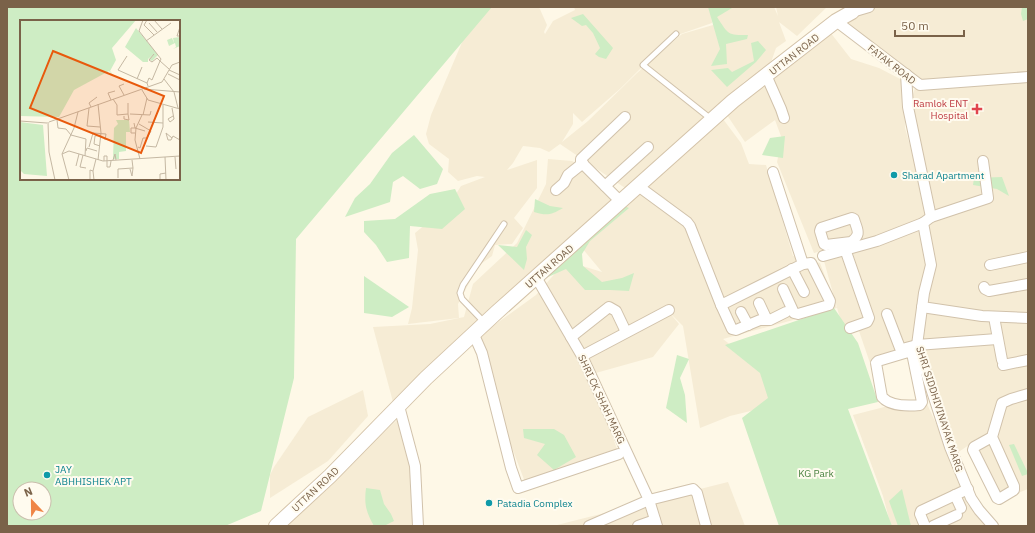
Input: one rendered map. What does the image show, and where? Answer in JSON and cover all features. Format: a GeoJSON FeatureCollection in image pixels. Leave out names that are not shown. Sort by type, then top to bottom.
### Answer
{"type":"FeatureCollection","features":[{"type":"Feature","properties":{"kind":"street"},"geometry":{"type":"LineString","coordinates":[[853,10],[869,7]]}},
{"type":"Feature","properties":{"kind":"street","name":"UTTAN ROAD"},"geometry":{"type":"LineString","coordinates":[[276,526],[330,476],[426,378],[474,335],[485,323],[732,101],[836,20],[853,10]]}},
{"type":"Feature","properties":{"kind":"street","name":"FATAK ROAD"},"geometry":{"type":"LineString","coordinates":[[836,20],[920,85],[1028,76]]}},
{"type":"Feature","properties":{"kind":"street","name":"SHRI SIDDHIVINAYAK MARG"},"geometry":{"type":"LineString","coordinates":[[906,74],[908,107],[927,220],[924,233],[931,264],[924,293],[916,349],[950,447],[968,489],[979,510],[993,526]]}},
{"type":"Feature","properties":{"kind":"street"},"geometry":{"type":"LineString","coordinates":[[766,75],[782,109],[784,118]]}},
{"type":"Feature","properties":{"kind":"street"},"geometry":{"type":"LineString","coordinates":[[621,202],[583,163],[581,159],[625,117]]}},
{"type":"Feature","properties":{"kind":"street"},"geometry":{"type":"LineString","coordinates":[[605,186],[648,147]]}},
{"type":"Feature","properties":{"kind":"street"},"geometry":{"type":"LineString","coordinates":[[823,256],[850,246],[877,241],[927,220],[988,198],[983,161]]}},
{"type":"Feature","properties":{"kind":"street"},"geometry":{"type":"LineString","coordinates":[[556,190],[564,183],[568,175],[583,163]]}},
{"type":"Feature","properties":{"kind":"street"},"geometry":{"type":"LineString","coordinates":[[772,172],[803,264]]}},
{"type":"Feature","properties":{"kind":"street"},"geometry":{"type":"LineString","coordinates":[[638,186],[687,222],[690,226],[732,329],[736,330],[760,320],[767,320],[786,312]]}},
{"type":"Feature","properties":{"kind":"street"},"geometry":{"type":"LineString","coordinates":[[850,246],[869,318],[867,322],[850,328]]}},
{"type":"Feature","properties":{"kind":"street"},"geometry":{"type":"LineString","coordinates":[[990,265],[1028,257]]}},
{"type":"Feature","properties":{"kind":"street"},"geometry":{"type":"LineString","coordinates":[[721,305],[792,269],[803,264],[811,263],[830,301],[829,305],[798,314],[794,313],[783,289]]}},
{"type":"Feature","properties":{"kind":"street"},"geometry":{"type":"LineString","coordinates":[[792,269],[804,292]]}},
{"type":"Feature","properties":{"kind":"street","name":"SHRI CK SHAH MARG"},"geometry":{"type":"LineString","coordinates":[[536,277],[582,356],[648,500],[656,523]]}},
{"type":"Feature","properties":{"kind":"street"},"geometry":{"type":"LineString","coordinates":[[984,287],[989,291],[1028,284]]}},
{"type":"Feature","properties":{"kind":"street"},"geometry":{"type":"LineString","coordinates":[[759,304],[767,320]]}},
{"type":"Feature","properties":{"kind":"street"},"geometry":{"type":"LineString","coordinates":[[571,337],[609,307],[616,312],[626,332]]}},
{"type":"Feature","properties":{"kind":"street"},"geometry":{"type":"LineString","coordinates":[[922,307],[982,316],[1028,318]]}},
{"type":"Feature","properties":{"kind":"street"},"geometry":{"type":"LineString","coordinates":[[582,356],[669,310]]}},
{"type":"Feature","properties":{"kind":"street"},"geometry":{"type":"LineString","coordinates":[[741,312],[748,325]]}},
{"type":"Feature","properties":{"kind":"street"},"geometry":{"type":"LineString","coordinates":[[888,314],[902,350],[997,339]]}},
{"type":"Feature","properties":{"kind":"street"},"geometry":{"type":"LineString","coordinates":[[994,317],[1002,363],[1028,360]]}},
{"type":"Feature","properties":{"kind":"street"},"geometry":{"type":"LineString","coordinates":[[474,335],[482,352],[511,468],[518,488],[620,454]]}},
{"type":"Feature","properties":{"kind":"street"},"geometry":{"type":"LineString","coordinates":[[916,349],[922,402],[920,405],[906,406],[886,401],[882,397],[876,364],[878,361],[916,349]]}},
{"type":"Feature","properties":{"kind":"street"},"geometry":{"type":"LineString","coordinates":[[992,437],[974,447],[972,450],[997,498],[999,499],[1011,493],[1014,490],[1014,486],[992,437],[1002,403],[1028,394]]}},
{"type":"Feature","properties":{"kind":"street"},"geometry":{"type":"LineString","coordinates":[[399,406],[415,466],[418,526]]}},
{"type":"Feature","properties":{"kind":"street"},"geometry":{"type":"LineString","coordinates":[[589,526],[648,500],[693,489],[697,493],[706,526]]}},
{"type":"Feature","properties":{"kind":"street"},"geometry":{"type":"LineString","coordinates":[[925,526],[920,514],[922,511],[968,489]]}},
{"type":"Feature","properties":{"kind":"street"},"geometry":{"type":"LineString","coordinates":[[933,526],[959,512],[955,496]]}},
{"type":"Feature","properties":{"kind":"street"},"geometry":{"type":"LineString","coordinates":[[638,526],[656,523]]}},
{"type":"Feature","properties":{"kind":"lane"},"geometry":{"type":"LineString","coordinates":[[676,34],[643,65],[712,120]]}},
{"type":"Feature","properties":{"kind":"lane"},"geometry":{"type":"LineString","coordinates":[[485,323],[462,299],[460,293],[463,285],[504,224]]}},
{"type":"Feature","properties":{"kind":"shaded area"},"geometry":{"type":"Polygon","coordinates":[[[485,7],[539,7],[547,25],[544,32],[545,34],[553,21],[575,10],[574,7],[711,7],[712,23],[669,38],[621,88],[582,122],[573,113],[573,124],[562,142],[588,121],[637,73],[682,34],[713,25],[714,7],[774,7],[778,16],[776,7],[827,7],[797,36],[779,22],[786,41],[776,48],[769,68],[745,81],[628,190],[560,144],[549,152],[540,148],[523,146],[507,170],[537,160],[537,188],[514,218],[523,228],[512,244],[495,245],[492,256],[478,266],[458,304],[459,318],[408,324],[412,308],[418,250],[415,233],[449,205],[461,186],[485,177],[477,176],[458,181],[448,172],[449,159],[429,144],[426,134],[431,115],[466,33],[485,7]]]}},
{"type":"Feature","properties":{"kind":"shaded area"},"geometry":{"type":"Polygon","coordinates":[[[860,7],[1028,7],[1028,73],[927,83],[847,26],[860,7]]]}},
{"type":"Feature","properties":{"kind":"shaded area"},"geometry":{"type":"Polygon","coordinates":[[[830,32],[851,59],[879,68],[904,81],[905,128],[916,167],[911,100],[915,88],[1028,81],[1028,489],[995,502],[975,441],[957,453],[913,352],[891,355],[870,363],[859,331],[843,329],[822,254],[897,231],[814,253],[777,162],[782,139],[775,120],[745,142],[727,115],[830,32]]]}},
{"type":"Feature","properties":{"kind":"shaded area"},"geometry":{"type":"Polygon","coordinates":[[[723,119],[741,143],[749,164],[766,165],[793,256],[820,263],[837,308],[723,339],[765,372],[776,405],[730,416],[700,428],[683,326],[669,312],[679,324],[653,357],[585,376],[607,421],[617,449],[525,482],[506,432],[479,336],[536,295],[566,261],[602,272],[582,248],[628,203],[723,119]]]}},
{"type":"Feature","properties":{"kind":"shaded area"},"geometry":{"type":"Polygon","coordinates":[[[548,159],[572,161],[603,180],[615,201],[393,402],[373,327],[430,324],[464,317],[473,284],[517,243],[546,184],[548,159]]]}},
{"type":"Feature","properties":{"kind":"shaded area"},"geometry":{"type":"Polygon","coordinates":[[[363,390],[368,416],[328,461],[270,498],[270,475],[308,417],[363,390]]]}},
{"type":"Feature","properties":{"kind":"shaded area"},"geometry":{"type":"Polygon","coordinates":[[[896,404],[927,404],[950,454],[967,504],[988,526],[891,526],[883,496],[853,415],[896,404]]]}},
{"type":"Feature","properties":{"kind":"shaded area"},"geometry":{"type":"Polygon","coordinates":[[[397,420],[404,437],[413,481],[416,526],[283,526],[397,420]]]}},
{"type":"Feature","properties":{"kind":"shaded area"},"geometry":{"type":"Polygon","coordinates":[[[728,482],[745,526],[553,526],[728,482]]]}},
{"type":"Feature","properties":{"kind":"green space"},"geometry":{"type":"Polygon","coordinates":[[[7,7],[492,7],[296,239],[294,378],[261,511],[225,526],[7,526],[7,7]]]}},
{"type":"Feature","properties":{"kind":"green space"},"geometry":{"type":"Polygon","coordinates":[[[708,7],[732,8],[717,17],[729,33],[736,35],[748,35],[747,39],[726,44],[727,64],[711,66],[720,49],[708,7]]]}},
{"type":"Feature","properties":{"kind":"green space"},"geometry":{"type":"Polygon","coordinates":[[[1022,7],[1028,7],[1028,19],[1023,21],[1021,14],[1022,7]]]}},
{"type":"Feature","properties":{"kind":"green space"},"geometry":{"type":"Polygon","coordinates":[[[583,14],[613,48],[606,59],[595,54],[600,48],[593,33],[586,25],[582,26],[571,18],[583,14]]]}},
{"type":"Feature","properties":{"kind":"green space"},"geometry":{"type":"Polygon","coordinates":[[[758,41],[766,50],[756,62],[727,87],[711,70],[728,68],[732,72],[754,61],[751,43],[758,41]]]}},
{"type":"Feature","properties":{"kind":"green space"},"geometry":{"type":"Polygon","coordinates":[[[414,135],[443,169],[437,184],[420,189],[403,176],[393,182],[390,202],[345,217],[355,198],[370,184],[392,153],[414,135]]]}},
{"type":"Feature","properties":{"kind":"green space"},"geometry":{"type":"Polygon","coordinates":[[[785,136],[783,158],[762,155],[770,138],[785,136]]]}},
{"type":"Feature","properties":{"kind":"green space"},"geometry":{"type":"Polygon","coordinates":[[[1002,177],[1009,196],[997,189],[973,185],[974,178],[1002,177]]]}},
{"type":"Feature","properties":{"kind":"green space"},"geometry":{"type":"Polygon","coordinates":[[[455,189],[465,209],[442,229],[410,226],[409,258],[387,262],[376,245],[364,232],[364,221],[395,219],[430,194],[455,189]]]}},
{"type":"Feature","properties":{"kind":"green space"},"geometry":{"type":"Polygon","coordinates":[[[535,199],[550,206],[563,208],[549,214],[534,212],[535,199]]]}},
{"type":"Feature","properties":{"kind":"green space"},"geometry":{"type":"Polygon","coordinates":[[[622,205],[629,208],[590,241],[582,254],[583,266],[602,282],[622,278],[634,273],[629,291],[585,290],[566,269],[539,281],[622,205]]]}},
{"type":"Feature","properties":{"kind":"green space"},"geometry":{"type":"Polygon","coordinates":[[[526,230],[532,235],[526,247],[527,259],[524,270],[498,245],[517,247],[526,230]]]}},
{"type":"Feature","properties":{"kind":"green space"},"geometry":{"type":"Polygon","coordinates":[[[364,276],[409,307],[392,317],[364,313],[364,276]]]}},
{"type":"Feature","properties":{"kind":"green space","name":"KG Park"},"geometry":{"type":"Polygon","coordinates":[[[834,308],[858,343],[878,402],[848,409],[892,526],[779,526],[742,418],[768,398],[760,373],[725,345],[834,308]]]}},
{"type":"Feature","properties":{"kind":"green space"},"geometry":{"type":"Polygon","coordinates":[[[677,355],[689,359],[680,378],[685,395],[687,423],[666,408],[677,355]]]}},
{"type":"Feature","properties":{"kind":"green space"},"geometry":{"type":"Polygon","coordinates":[[[523,429],[554,429],[564,435],[576,457],[554,470],[537,455],[545,444],[524,438],[523,429]]]}},
{"type":"Feature","properties":{"kind":"green space"},"geometry":{"type":"Polygon","coordinates":[[[1014,444],[1028,474],[1022,476],[1009,445],[1014,444]]]}},
{"type":"Feature","properties":{"kind":"green space"},"geometry":{"type":"Polygon","coordinates":[[[366,488],[380,490],[384,504],[394,521],[384,526],[374,526],[366,508],[366,488]]]}},
{"type":"Feature","properties":{"kind":"green space"},"geometry":{"type":"Polygon","coordinates":[[[902,489],[911,526],[898,526],[889,501],[902,489]]]}},
{"type":"Feature","properties":{"kind":"place","name":"Ramlok ENT Hospital"},"geometry":{"type":"Point","coordinates":[977,109]}},
{"type":"Feature","properties":{"kind":"place","name":"Sharad Apartment"},"geometry":{"type":"Point","coordinates":[894,175]}},
{"type":"Feature","properties":{"kind":"place","name":"JAY ABHHISHEK APT"},"geometry":{"type":"Point","coordinates":[47,475]}},
{"type":"Feature","properties":{"kind":"place","name":"Patadia Complex"},"geometry":{"type":"Point","coordinates":[489,503]}}]}
